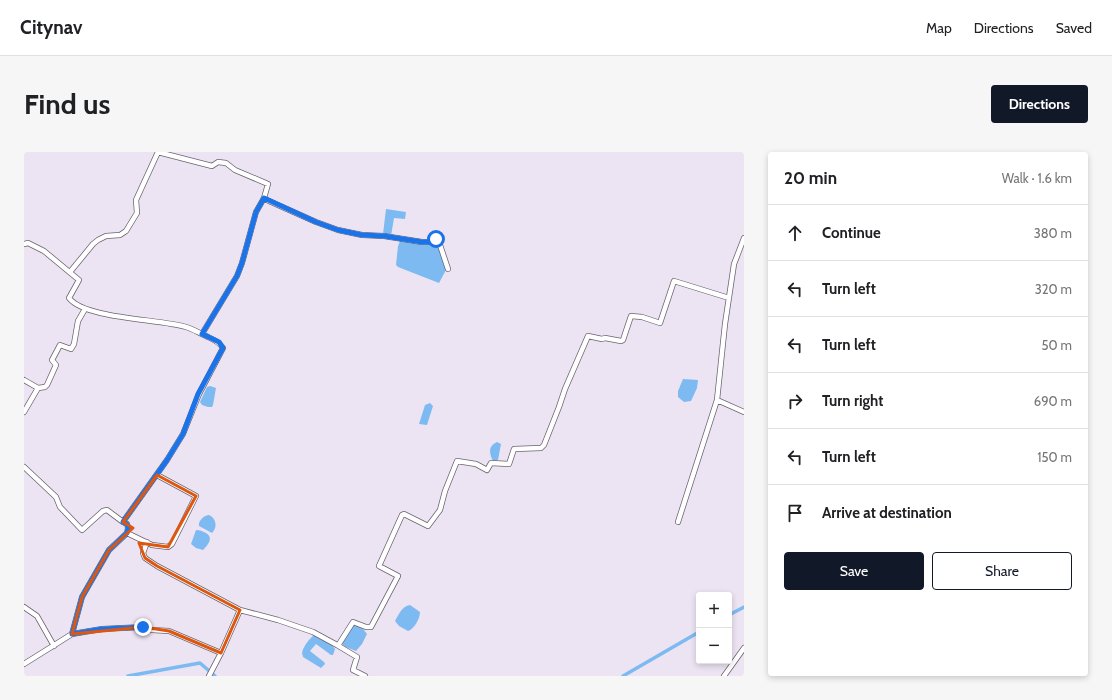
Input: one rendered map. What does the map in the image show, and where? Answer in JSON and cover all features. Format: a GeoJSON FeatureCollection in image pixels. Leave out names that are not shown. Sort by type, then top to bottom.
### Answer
{"type":"FeatureCollection","features":[{"type":"Feature","properties":{"kind":"street"},"geometry":{"type":"LineString","coordinates":[[70,272],[98,240],[106,236],[120,235],[126,231],[137,213],[136,200],[158,152],[212,166],[218,162],[226,163],[240,172],[268,184],[264,198],[256,212],[237,276],[202,334]]}},
{"type":"Feature","properties":{"kind":"street"},"geometry":{"type":"LineString","coordinates":[[264,198],[316,222],[338,230],[362,235],[384,236],[422,242],[428,242],[436,239],[439,242],[448,269]]}},
{"type":"Feature","properties":{"kind":"street"},"geometry":{"type":"LineString","coordinates":[[678,522],[717,400],[734,264],[744,238]]}},
{"type":"Feature","properties":{"kind":"street"},"geometry":{"type":"LineString","coordinates":[[24,244],[28,243],[44,251],[79,280],[69,298],[77,306],[124,317],[187,327],[219,342],[223,348],[198,394],[183,434],[157,475],[123,522]]}},
{"type":"Feature","properties":{"kind":"street"},"geometry":{"type":"LineString","coordinates":[[337,645],[353,622],[366,627],[371,627],[398,576],[379,566],[402,515],[404,514],[428,526],[440,510],[445,491],[457,461],[476,464],[487,470],[491,463],[509,464],[514,449],[541,448],[544,445],[565,389],[588,336],[621,341],[623,340],[631,316],[642,317],[660,323],[674,281],[729,298]]}},
{"type":"Feature","properties":{"kind":"street"},"geometry":{"type":"LineString","coordinates":[[24,380],[38,388],[45,387],[47,385],[56,365],[52,360],[60,345],[71,349],[74,344],[76,326],[85,309]]}},
{"type":"Feature","properties":{"kind":"street"},"geometry":{"type":"LineString","coordinates":[[24,412],[38,388]]}},
{"type":"Feature","properties":{"kind":"street"},"geometry":{"type":"LineString","coordinates":[[717,400],[744,412]]}},
{"type":"Feature","properties":{"kind":"street"},"geometry":{"type":"LineString","coordinates":[[24,467],[56,497],[60,507],[82,530],[103,511],[107,510],[127,524],[127,533],[109,550],[92,577],[82,597],[72,634]]}},
{"type":"Feature","properties":{"kind":"street"},"geometry":{"type":"LineString","coordinates":[[127,533],[152,545],[168,547],[172,544],[196,496],[157,475]]}},
{"type":"Feature","properties":{"kind":"street"},"geometry":{"type":"LineString","coordinates":[[147,542],[143,552],[145,558],[156,566],[240,610],[278,620],[313,632],[357,657],[353,670],[366,676]]}},
{"type":"Feature","properties":{"kind":"street"},"geometry":{"type":"LineString","coordinates":[[24,607],[36,616],[54,646]]}},
{"type":"Feature","properties":{"kind":"street"},"geometry":{"type":"LineString","coordinates":[[209,676],[240,610]]}},
{"type":"Feature","properties":{"kind":"street"},"geometry":{"type":"LineString","coordinates":[[24,664],[72,634],[102,629],[143,627],[152,630],[170,630],[221,653]]}},
{"type":"Feature","properties":{"kind":"street"},"geometry":{"type":"LineString","coordinates":[[724,676],[744,648]]}},
{"type":"Feature","properties":{"kind":"highlighted area"},"geometry":{"type":"Polygon","coordinates":[[[157,475],[196,496],[168,547],[139,543],[145,558],[157,566],[240,610],[221,653],[169,631],[143,627],[72,634],[82,597],[92,577],[109,550],[133,528],[123,522],[157,475]]]}},
{"type":"Feature","properties":{"kind":"water"},"geometry":{"type":"Polygon","coordinates":[[[386,209],[406,212],[405,219],[394,218],[391,236],[383,234],[386,209]]]}},
{"type":"Feature","properties":{"kind":"water"},"geometry":{"type":"Polygon","coordinates":[[[400,241],[438,242],[446,270],[439,283],[396,265],[400,241]]]}},
{"type":"Feature","properties":{"kind":"water"},"geometry":{"type":"Polygon","coordinates":[[[683,379],[698,380],[697,388],[691,401],[684,402],[678,397],[678,391],[683,379]]]}},
{"type":"Feature","properties":{"kind":"water"},"geometry":{"type":"Polygon","coordinates":[[[210,386],[216,388],[213,405],[212,407],[208,407],[202,405],[200,402],[207,387],[210,386]]]}},
{"type":"Feature","properties":{"kind":"water"},"geometry":{"type":"Polygon","coordinates":[[[430,403],[433,406],[427,425],[419,424],[425,405],[430,403]]]}},
{"type":"Feature","properties":{"kind":"water"},"geometry":{"type":"Polygon","coordinates":[[[497,442],[501,444],[498,460],[493,461],[490,450],[497,442]]]}},
{"type":"Feature","properties":{"kind":"water"},"geometry":{"type":"Polygon","coordinates":[[[209,515],[215,520],[216,525],[212,533],[199,526],[199,522],[205,516],[209,515]]]}},
{"type":"Feature","properties":{"kind":"water"},"geometry":{"type":"Polygon","coordinates":[[[196,530],[206,533],[210,537],[208,544],[203,550],[196,548],[191,544],[196,530]]]}},
{"type":"Feature","properties":{"kind":"water"},"geometry":{"type":"Polygon","coordinates":[[[410,605],[420,612],[416,623],[408,631],[399,626],[395,621],[399,613],[410,605]]]}},
{"type":"Feature","properties":{"kind":"water"},"geometry":{"type":"Polygon","coordinates":[[[356,625],[363,629],[367,634],[362,644],[356,651],[342,644],[353,626],[356,625]]]}},
{"type":"Feature","properties":{"kind":"water"},"geometry":{"type":"Polygon","coordinates":[[[314,635],[326,640],[335,649],[333,655],[331,655],[316,644],[310,651],[324,662],[325,664],[321,668],[303,657],[302,653],[306,643],[314,635]]]}},
{"type":"Feature","properties":{"kind":"waterway"},"geometry":{"type":"LineString","coordinates":[[732,613],[744,607]]}},
{"type":"Feature","properties":{"kind":"waterway"},"geometry":{"type":"LineString","coordinates":[[623,676],[696,634]]}},
{"type":"Feature","properties":{"kind":"waterway"},"geometry":{"type":"LineString","coordinates":[[128,676],[200,663],[215,676]]}},
{"type":"Feature","properties":{"kind":"route"},"geometry":{"type":"LineString","coordinates":[[143,627],[102,629],[72,634],[82,597],[92,577],[109,550],[127,533],[127,524],[123,522],[167,460],[183,434],[198,394],[223,348],[219,342],[202,334],[237,276],[256,212],[264,198],[316,222],[338,230],[362,235],[384,236],[422,242],[428,242],[436,239]]}}]}
